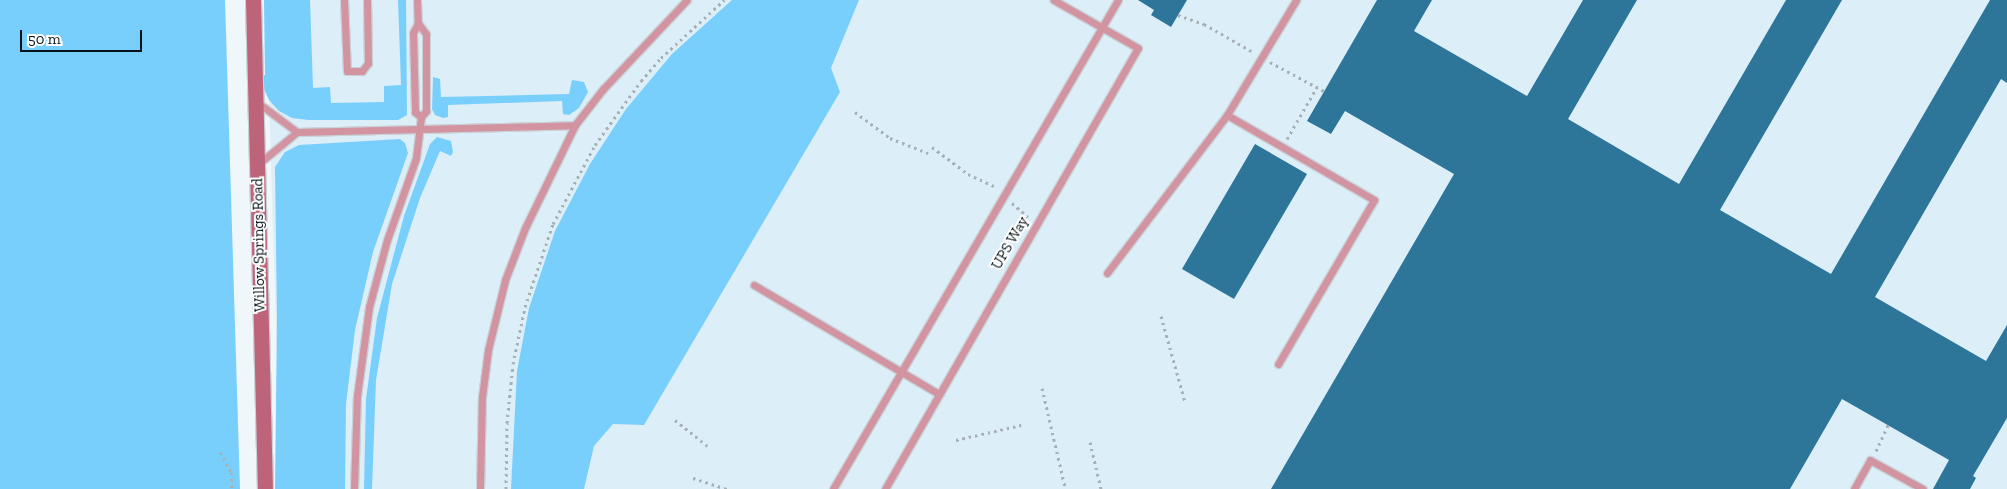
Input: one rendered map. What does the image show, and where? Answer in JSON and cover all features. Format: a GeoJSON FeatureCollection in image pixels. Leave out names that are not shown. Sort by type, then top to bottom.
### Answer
{"type":"FeatureCollection","features":[{"type":"Feature","properties":{"kind":"main road","name":"Willow Springs Road"},"geometry":{"type":"LineString","coordinates":[[253,0],[265,489]]}},
{"type":"Feature","properties":{"kind":"lane"},"geometry":{"type":"LineString","coordinates":[[344,0],[346,71],[362,71],[368,63],[368,0]]}},
{"type":"Feature","properties":{"kind":"lane"},"geometry":{"type":"LineString","coordinates":[[417,0],[418,23],[413,33],[415,112],[421,117]]}},
{"type":"Feature","properties":{"kind":"lane"},"geometry":{"type":"LineString","coordinates":[[480,489],[482,398],[488,350],[506,280],[525,228],[575,125],[603,89],[687,0]]}},
{"type":"Feature","properties":{"kind":"lane","name":"UPS Way"},"geometry":{"type":"LineString","coordinates":[[885,489],[1138,48],[1103,26],[1054,0]]}},
{"type":"Feature","properties":{"kind":"lane","name":"UPS Way"},"geometry":{"type":"LineString","coordinates":[[833,489],[1118,0]]}},
{"type":"Feature","properties":{"kind":"lane"},"geometry":{"type":"LineString","coordinates":[[1107,274],[1227,115],[1296,0]]}},
{"type":"Feature","properties":{"kind":"lane"},"geometry":{"type":"LineString","coordinates":[[354,489],[356,396],[369,307],[387,240],[416,158],[421,117],[426,111],[426,34],[418,23]]}},
{"type":"Feature","properties":{"kind":"lane"},"geometry":{"type":"LineString","coordinates":[[255,100],[296,132]]}},
{"type":"Feature","properties":{"kind":"lane"},"geometry":{"type":"LineString","coordinates":[[1227,115],[1374,200],[1278,364]]}},
{"type":"Feature","properties":{"kind":"lane"},"geometry":{"type":"LineString","coordinates":[[257,165],[296,132],[575,125]]}},
{"type":"Feature","properties":{"kind":"lane"},"geometry":{"type":"LineString","coordinates":[[754,285],[939,394]]}},
{"type":"Feature","properties":{"kind":"lane"},"geometry":{"type":"LineString","coordinates":[[1854,489],[1870,460],[1923,489]]}},
{"type":"Feature","properties":{"kind":"path"},"geometry":{"type":"LineString","coordinates":[[506,489],[507,422],[513,364],[528,300],[553,224],[595,145],[641,81],[661,58],[724,0]]}},
{"type":"Feature","properties":{"kind":"path"},"geometry":{"type":"LineString","coordinates":[[1282,147],[1316,87]]}},
{"type":"Feature","properties":{"kind":"path"},"geometry":{"type":"LineString","coordinates":[[855,112],[890,138],[928,153]]}},
{"type":"Feature","properties":{"kind":"path"},"geometry":{"type":"LineString","coordinates":[[932,147],[968,174],[1005,194],[1036,224]]}},
{"type":"Feature","properties":{"kind":"path"},"geometry":{"type":"LineString","coordinates":[[1161,316],[1184,402]]}},
{"type":"Feature","properties":{"kind":"path"},"geometry":{"type":"LineString","coordinates":[[1042,388],[1064,487]]}},
{"type":"Feature","properties":{"kind":"path"},"geometry":{"type":"LineString","coordinates":[[675,420],[710,448]]}},
{"type":"Feature","properties":{"kind":"path"},"geometry":{"type":"LineString","coordinates":[[956,440],[1021,425]]}},
{"type":"Feature","properties":{"kind":"path"},"geometry":{"type":"LineString","coordinates":[[1090,442],[1101,489]]}},
{"type":"Feature","properties":{"kind":"path"},"geometry":{"type":"LineString","coordinates":[[220,452],[231,472],[232,489]]}},
{"type":"Feature","properties":{"kind":"path"},"geometry":{"type":"LineString","coordinates":[[693,478],[727,489]]}},
{"type":"Feature","properties":{"kind":"shaded area"},"geometry":{"type":"Polygon","coordinates":[[[0,0],[225,0],[240,489],[0,489],[0,0]]]}},
{"type":"Feature","properties":{"kind":"shaded area"},"geometry":{"type":"Polygon","coordinates":[[[264,0],[310,0],[313,88],[330,87],[331,103],[384,102],[384,86],[401,85],[398,0],[406,0],[407,115],[398,120],[309,120],[292,118],[279,111],[269,100],[262,85],[261,76],[265,75],[264,0]]]}},
{"type":"Feature","properties":{"kind":"shaded area"},"geometry":{"type":"Polygon","coordinates":[[[266,0],[2007,0],[2007,489],[281,489],[266,0]]]}},
{"type":"Feature","properties":{"kind":"shaded area"},"geometry":{"type":"Polygon","coordinates":[[[732,0],[859,0],[831,68],[840,92],[644,425],[613,424],[594,446],[584,489],[511,489],[517,371],[529,308],[555,231],[590,164],[626,109],[672,54],[732,0]]]}},
{"type":"Feature","properties":{"kind":"shaded area"},"geometry":{"type":"Polygon","coordinates":[[[433,77],[440,79],[441,97],[569,94],[572,80],[584,82],[588,92],[579,108],[569,115],[563,114],[562,101],[448,105],[448,117],[443,118],[435,115],[432,109],[433,77]]]}},
{"type":"Feature","properties":{"kind":"shaded area"},"geometry":{"type":"Polygon","coordinates":[[[437,137],[451,141],[453,152],[451,156],[440,151],[420,198],[392,284],[376,380],[372,489],[364,489],[366,399],[377,318],[404,216],[430,144],[437,137]]]}},
{"type":"Feature","properties":{"kind":"shaded area"},"geometry":{"type":"Polygon","coordinates":[[[400,139],[405,143],[408,153],[373,252],[355,330],[346,404],[345,489],[275,489],[277,318],[275,167],[285,152],[299,145],[400,139]]]}},
{"type":"Feature","properties":{"kind":"building"},"geometry":{"type":"Polygon","coordinates":[[[1138,0],[1187,0],[1171,27],[1151,15],[1154,10],[1138,0]]]}},
{"type":"Feature","properties":{"kind":"building"},"geometry":{"type":"Polygon","coordinates":[[[1377,0],[1432,0],[1414,31],[1527,96],[1583,0],[1637,0],[1568,119],[1679,184],[1786,0],[1842,0],[1720,210],[1831,274],[1990,0],[2007,0],[2007,83],[2001,79],[1875,297],[1986,361],[2007,325],[2007,418],[1973,476],[1976,478],[1970,489],[1933,489],[1949,460],[1842,399],[1790,489],[1271,489],[1454,174],[1345,111],[1331,134],[1307,121],[1377,0]]]}},
{"type":"Feature","properties":{"kind":"building"},"geometry":{"type":"Polygon","coordinates":[[[1255,144],[1307,174],[1234,299],[1182,269],[1255,144]]]}}]}
